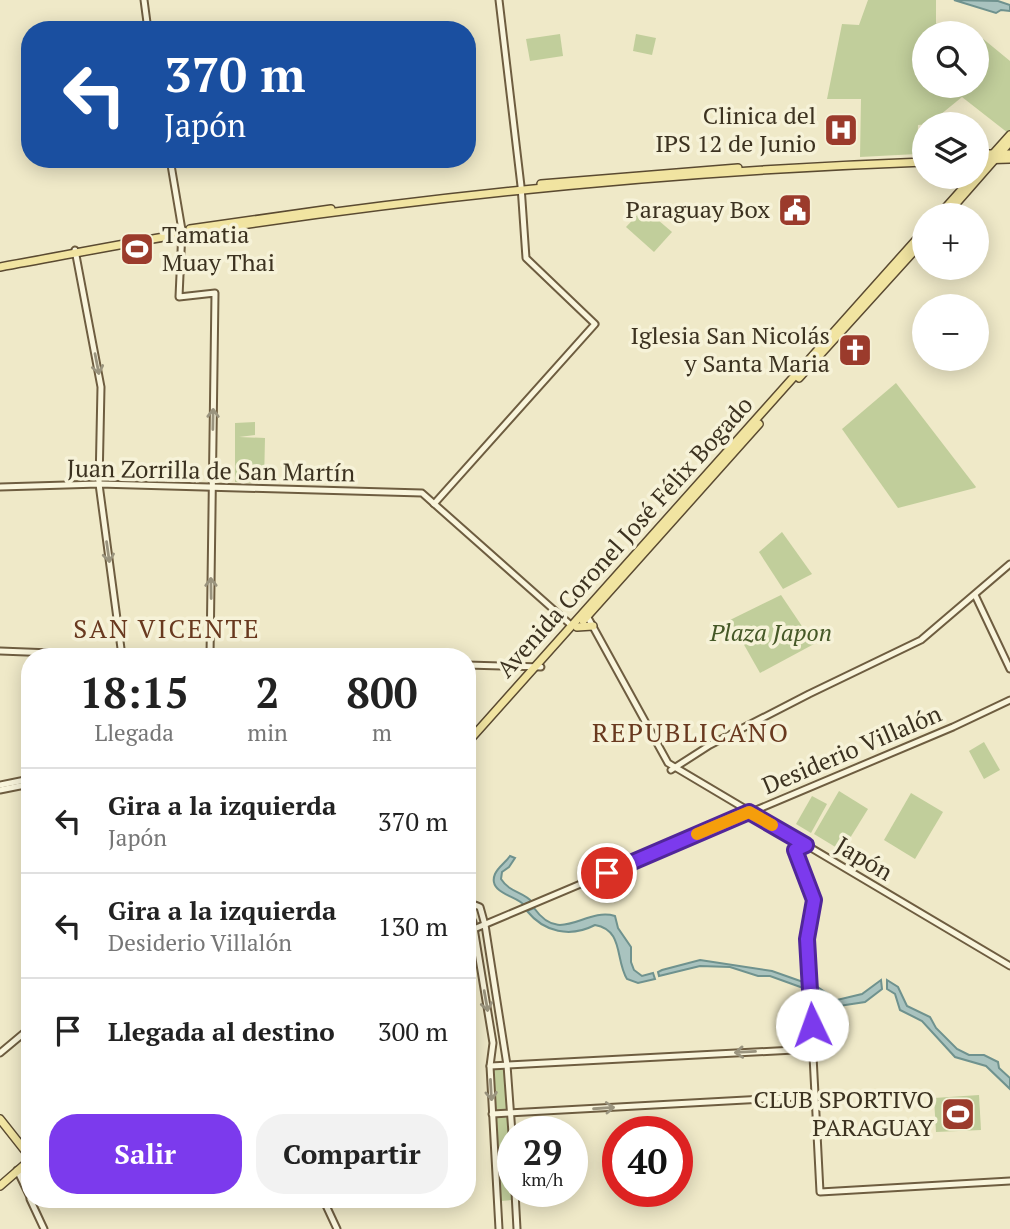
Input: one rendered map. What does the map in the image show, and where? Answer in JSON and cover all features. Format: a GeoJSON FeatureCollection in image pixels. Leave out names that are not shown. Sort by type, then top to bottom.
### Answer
{"type":"FeatureCollection","features":[{"type":"Feature","properties":{"kind":"main road"},"geometry":{"type":"LineString","coordinates":[[956,203],[1010,135]]}},
{"type":"Feature","properties":{"kind":"main road"},"geometry":{"type":"LineString","coordinates":[[989,161],[1010,142]]}},
{"type":"Feature","properties":{"kind":"main road"},"geometry":{"type":"LineString","coordinates":[[989,158],[1010,154]]}},
{"type":"Feature","properties":{"kind":"main road"},"geometry":{"type":"LineString","coordinates":[[989,156],[1010,159]]}},
{"type":"Feature","properties":{"kind":"main road"},"geometry":{"type":"LineString","coordinates":[[0,265],[182,232],[521,188],[683,171],[912,161]]}},
{"type":"Feature","properties":{"kind":"main road"},"geometry":{"type":"LineString","coordinates":[[950,203],[962,189]]}},
{"type":"Feature","properties":{"kind":"main road","name":"Avenida Coronel José Félix Bogado"},"geometry":{"type":"LineString","coordinates":[[476,735],[575,627],[912,245]]}},
{"type":"Feature","properties":{"kind":"main road","name":"Avenida Coronel José Félix Bogado"},"geometry":{"type":"LineString","coordinates":[[802,371],[912,253]]}},
{"type":"Feature","properties":{"kind":"main road"},"geometry":{"type":"LineString","coordinates":[[575,627],[593,626]]}},
{"type":"Feature","properties":{"kind":"main road","name":"Avenida Coronel José Félix Bogado"},"geometry":{"type":"LineString","coordinates":[[476,737],[480,731]]}},
{"type":"Feature","properties":{"kind":"main road"},"geometry":{"type":"LineString","coordinates":[[0,1119],[21,1146]]}},
{"type":"Feature","properties":{"kind":"main road"},"geometry":{"type":"LineString","coordinates":[[0,1180],[21,1163]]}},
{"type":"Feature","properties":{"kind":"main road"},"geometry":{"type":"LineString","coordinates":[[0,1186],[21,1165]]}},
{"type":"Feature","properties":{"kind":"street"},"geometry":{"type":"LineString","coordinates":[[144,0],[147,21]]}},
{"type":"Feature","properties":{"kind":"street"},"geometry":{"type":"LineString","coordinates":[[499,0],[521,188],[526,259],[595,324],[434,503],[575,627]]}},
{"type":"Feature","properties":{"kind":"street"},"geometry":{"type":"LineString","coordinates":[[171,168],[182,232],[179,298],[215,293],[210,648]]}},
{"type":"Feature","properties":{"kind":"street"},"geometry":{"type":"LineString","coordinates":[[75,252],[101,387],[99,484],[120,648]]}},
{"type":"Feature","properties":{"kind":"street","name":"Juan Zorrilla de San Martín"},"geometry":{"type":"LineString","coordinates":[[0,487],[99,484],[422,493],[434,503]]}},
{"type":"Feature","properties":{"kind":"street"},"geometry":{"type":"LineString","coordinates":[[673,769],[710,746],[809,694],[921,640],[1010,564]]}},
{"type":"Feature","properties":{"kind":"street"},"geometry":{"type":"LineString","coordinates":[[975,595],[1010,669]]}},
{"type":"Feature","properties":{"kind":"street","name":"Japón"},"geometry":{"type":"LineString","coordinates":[[586,614],[673,769],[1008,964]]}},
{"type":"Feature","properties":{"kind":"street"},"geometry":{"type":"LineString","coordinates":[[0,651],[21,652]]}},
{"type":"Feature","properties":{"kind":"street"},"geometry":{"type":"LineString","coordinates":[[476,665],[538,667]]}},
{"type":"Feature","properties":{"kind":"street","name":"Desiderio Villalón"},"geometry":{"type":"LineString","coordinates":[[476,928],[953,727],[1010,700]]}},
{"type":"Feature","properties":{"kind":"street"},"geometry":{"type":"LineString","coordinates":[[0,788],[21,783]]}},
{"type":"Feature","properties":{"kind":"street"},"geometry":{"type":"LineString","coordinates":[[806,845],[795,850],[814,900],[807,939],[820,1192],[1010,1181]]}},
{"type":"Feature","properties":{"kind":"street"},"geometry":{"type":"LineString","coordinates":[[476,906],[480,908],[485,925],[507,1065],[511,1116]]}},
{"type":"Feature","properties":{"kind":"street"},"geometry":{"type":"LineString","coordinates":[[476,941],[493,1043],[490,1066],[499,1229]]}},
{"type":"Feature","properties":{"kind":"street"},"geometry":{"type":"LineString","coordinates":[[0,1053],[21,1036]]}},
{"type":"Feature","properties":{"kind":"street"},"geometry":{"type":"LineString","coordinates":[[490,1066],[813,1049]]}},
{"type":"Feature","properties":{"kind":"street"},"geometry":{"type":"LineString","coordinates":[[492,1114],[816,1096]]}},
{"type":"Feature","properties":{"kind":"street"},"geometry":{"type":"LineString","coordinates":[[17,1170],[21,1179]]}},
{"type":"Feature","properties":{"kind":"street"},"geometry":{"type":"LineString","coordinates":[[516,1207],[517,1229]]}},
{"type":"Feature","properties":{"kind":"street"},"geometry":{"type":"LineString","coordinates":[[35,1208],[44,1229]]}},
{"type":"Feature","properties":{"kind":"street"},"geometry":{"type":"LineString","coordinates":[[327,1208],[337,1229]]}},
{"type":"Feature","properties":{"kind":"green space"},"geometry":{"type":"Polygon","coordinates":[[[868,0],[936,0],[936,21],[912,21],[912,98],[961,98],[944,112],[912,112],[912,154],[860,157],[861,99],[827,99],[842,24],[859,25],[868,0]]]}},
{"type":"Feature","properties":{"kind":"green space"},"geometry":{"type":"Polygon","coordinates":[[[560,34],[563,56],[530,61],[526,39],[560,34]]]}},
{"type":"Feature","properties":{"kind":"green space"},"geometry":{"type":"Polygon","coordinates":[[[636,34],[656,38],[652,55],[633,51],[636,34]]]}},
{"type":"Feature","properties":{"kind":"green space"},"geometry":{"type":"Polygon","coordinates":[[[989,44],[1010,61],[1010,131],[1008,133],[989,118],[989,112],[981,112],[963,98],[989,98],[989,44]]]}},
{"type":"Feature","properties":{"kind":"green space"},"geometry":{"type":"Polygon","coordinates":[[[644,208],[672,232],[654,252],[626,227],[644,208]]]}},
{"type":"Feature","properties":{"kind":"green space"},"geometry":{"type":"Polygon","coordinates":[[[896,383],[975,488],[898,508],[842,429],[896,383]]]}},
{"type":"Feature","properties":{"kind":"green space"},"geometry":{"type":"Polygon","coordinates":[[[255,422],[255,435],[239,437],[265,438],[264,483],[235,482],[235,423],[255,422]]]}},
{"type":"Feature","properties":{"kind":"green space"},"geometry":{"type":"Polygon","coordinates":[[[782,532],[812,574],[783,589],[759,552],[782,532]]]}},
{"type":"Feature","properties":{"kind":"green space","name":"Plaza Japon"},"geometry":{"type":"Polygon","coordinates":[[[781,595],[814,644],[760,673],[730,620],[781,595]]]}},
{"type":"Feature","properties":{"kind":"green space"},"geometry":{"type":"Polygon","coordinates":[[[984,742],[1000,770],[984,779],[969,751],[984,742]]]}},
{"type":"Feature","properties":{"kind":"green space"},"geometry":{"type":"Polygon","coordinates":[[[839,791],[868,809],[842,851],[814,834],[839,791]]]}},
{"type":"Feature","properties":{"kind":"green space"},"geometry":{"type":"Polygon","coordinates":[[[911,793],[943,812],[915,859],[884,840],[911,793]]]}},
{"type":"Feature","properties":{"kind":"green space"},"geometry":{"type":"Polygon","coordinates":[[[812,796],[827,804],[811,833],[796,824],[812,796]]]}},
{"type":"Feature","properties":{"kind":"green space"},"geometry":{"type":"Polygon","coordinates":[[[506,1069],[508,1109],[496,1110],[494,1070],[506,1069]]]}},
{"type":"Feature","properties":{"kind":"green space","name":"CLUB SPORTIVO PARAGUAY"},"geometry":{"type":"Polygon","coordinates":[[[979,1095],[981,1130],[936,1132],[934,1098],[979,1095]]]}},
{"type":"Feature","properties":{"kind":"water"},"geometry":{"type":"Polygon","coordinates":[[[954,0],[998,1],[1010,5],[1010,11],[1001,10],[996,13],[954,0]]]}},
{"type":"Feature","properties":{"kind":"water"},"geometry":{"type":"Polygon","coordinates":[[[510,856],[515,858],[502,872],[501,879],[532,902],[524,905],[495,886],[495,874],[510,856]]]}},
{"type":"Feature","properties":{"kind":"water"},"geometry":{"type":"Polygon","coordinates":[[[534,908],[544,919],[563,925],[593,916],[615,916],[618,928],[631,947],[634,970],[642,976],[653,973],[655,979],[638,983],[627,979],[615,939],[604,928],[595,925],[576,931],[558,931],[541,924],[527,911],[534,908]]]}},
{"type":"Feature","properties":{"kind":"water"},"geometry":{"type":"Polygon","coordinates":[[[700,960],[772,971],[806,983],[806,989],[770,976],[758,976],[730,967],[700,966],[659,976],[658,972],[662,970],[700,960]]]}},
{"type":"Feature","properties":{"kind":"water"},"geometry":{"type":"Polygon","coordinates":[[[881,980],[882,989],[865,1002],[839,1006],[829,1004],[820,994],[814,992],[813,984],[837,1000],[862,994],[881,980]]]}},
{"type":"Feature","properties":{"kind":"water"},"geometry":{"type":"Polygon","coordinates":[[[887,980],[898,987],[907,1006],[930,1017],[936,1028],[957,1049],[969,1055],[984,1055],[998,1062],[999,1068],[1010,1078],[1010,1089],[986,1066],[955,1057],[922,1021],[900,1010],[895,994],[887,989],[887,980]]]}},
{"type":"Feature","properties":{"kind":"slow traffic"},"geometry":{"type":"LineString","coordinates":[[697,834],[749,812],[772,825]]}},
{"type":"Feature","properties":{"kind":"place","name":"Clinica del IPS 12 de Junio"},"geometry":{"type":"Point","coordinates":[841,130]}},
{"type":"Feature","properties":{"kind":"place","name":"Paraguay Box"},"geometry":{"type":"Point","coordinates":[795,210]}},
{"type":"Feature","properties":{"kind":"place","name":"Tamatia Muay Thai"},"geometry":{"type":"Point","coordinates":[137,249]}},
{"type":"Feature","properties":{"kind":"place","name":"Iglesia San Nicolás y Santa Maria"},"geometry":{"type":"Point","coordinates":[855,350]}},
{"type":"Feature","properties":{"kind":"place","name":"CLUB SPORTIVO PARAGUAY"},"geometry":{"type":"Point","coordinates":[958,1114]}},
{"type":"Feature","properties":{"kind":"district","name":"SAN VICENTE"},"geometry":{"type":"Point","coordinates":[167,629]}},
{"type":"Feature","properties":{"kind":"district","name":"REPUBLICANO"},"geometry":{"type":"Point","coordinates":[691,733]}},
{"type":"Feature","properties":{"kind":"route"},"geometry":{"type":"LineString","coordinates":[[607,873],[749,812],[806,845],[795,850],[814,900],[807,933],[812,1025]]}}]}
